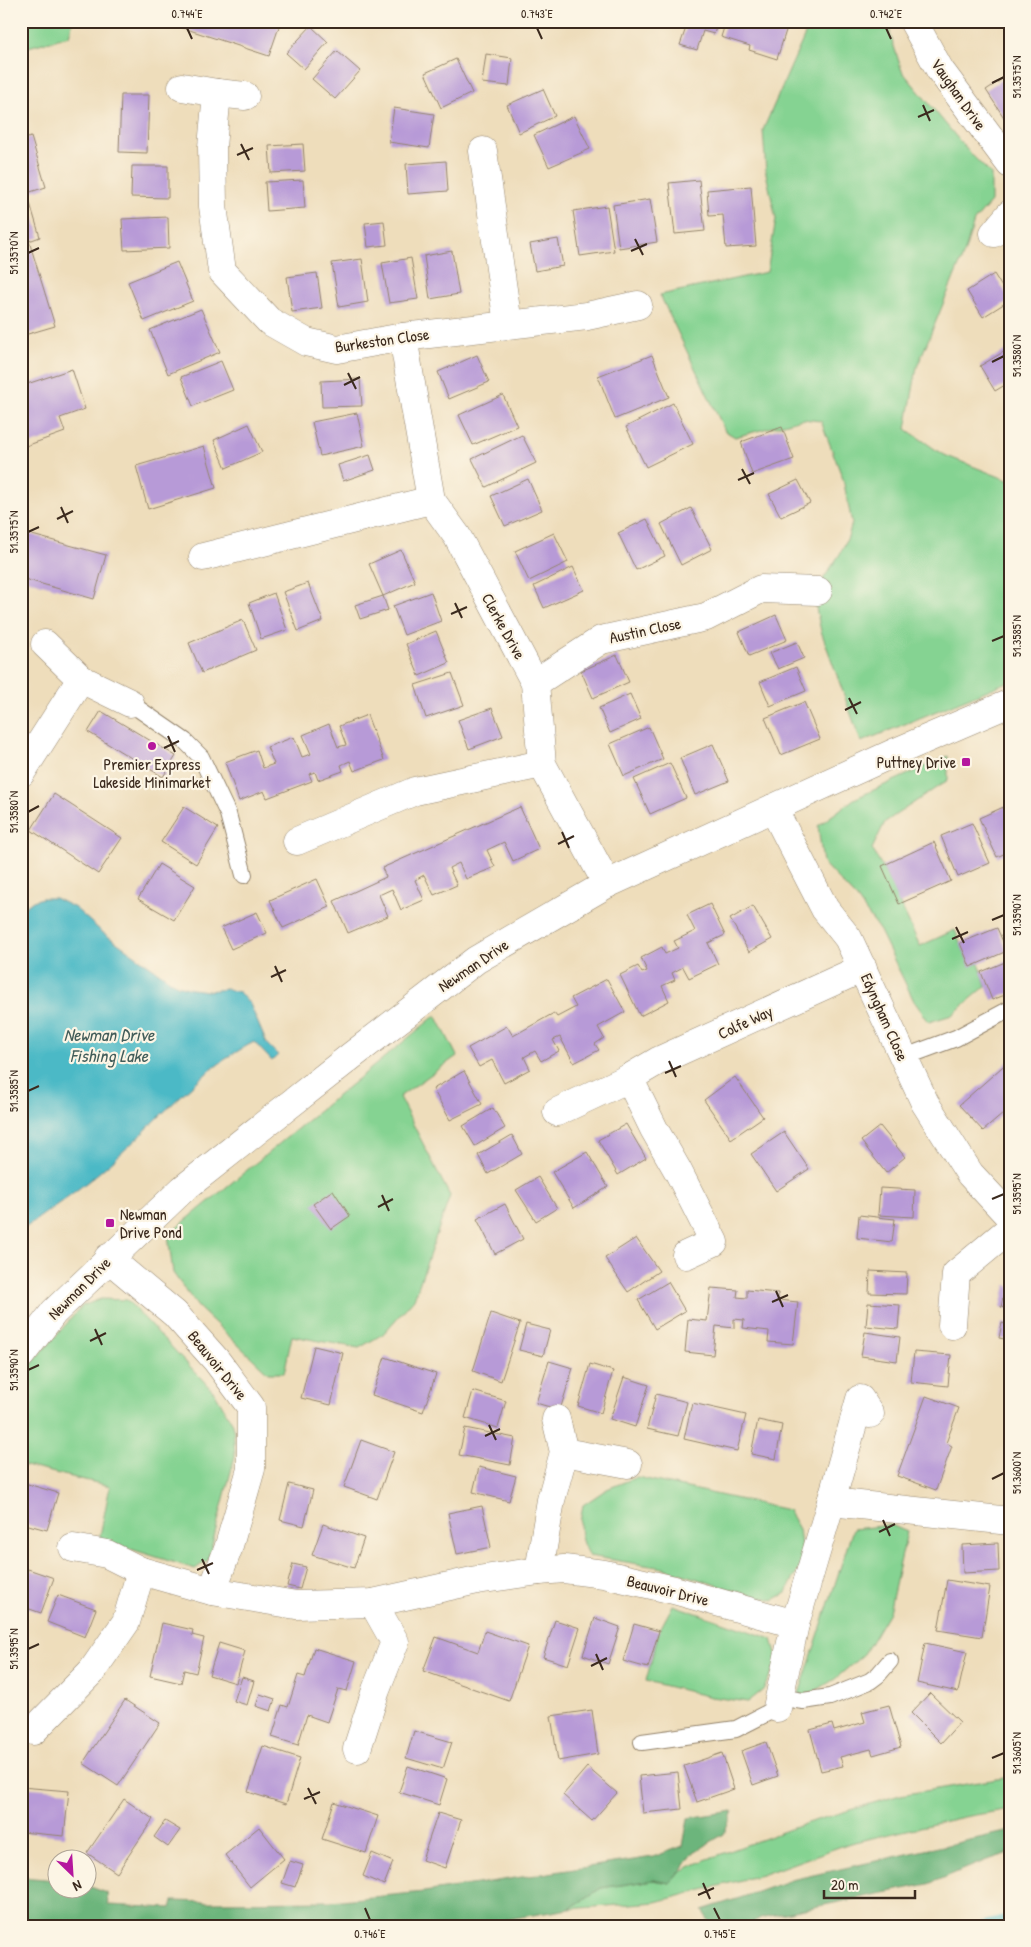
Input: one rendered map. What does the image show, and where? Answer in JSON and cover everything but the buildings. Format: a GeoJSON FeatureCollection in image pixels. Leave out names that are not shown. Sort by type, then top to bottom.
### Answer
{"type":"FeatureCollection","features":[{"type":"Feature","properties":{"kind":"street","name":"Vaughan Drive"},"geometry":{"type":"LineString","coordinates":[[913,21],[940,70],[1010,164]]}},
{"type":"Feature","properties":{"kind":"street"},"geometry":{"type":"LineString","coordinates":[[182,87],[244,96]]}},
{"type":"Feature","properties":{"kind":"street","name":"Burkeston Close"},"geometry":{"type":"LineString","coordinates":[[217,93],[212,147],[213,206],[222,271],[269,321],[306,342],[336,349],[403,337],[587,316],[638,305]]}},
{"type":"Feature","properties":{"kind":"street"},"geometry":{"type":"LineString","coordinates":[[483,151],[508,324]]}},
{"type":"Feature","properties":{"kind":"street","name":"Clerke Drive"},"geometry":{"type":"LineString","coordinates":[[403,337],[430,500],[457,536],[535,683],[542,764],[607,884]]}},
{"type":"Feature","properties":{"kind":"street"},"geometry":{"type":"LineString","coordinates":[[203,557],[430,500]]}},
{"type":"Feature","properties":{"kind":"street","name":"Austin Close"},"geometry":{"type":"LineString","coordinates":[[535,683],[601,640],[706,617],[755,583],[818,592]]}},
{"type":"Feature","properties":{"kind":"street"},"geometry":{"type":"LineString","coordinates":[[45,644],[81,679],[130,703]]}},
{"type":"Feature","properties":{"kind":"street"},"geometry":{"type":"LineString","coordinates":[[21,773],[81,679]]}},
{"type":"Feature","properties":{"kind":"street","name":"Newman Drive"},"geometry":{"type":"LineString","coordinates":[[21,1355],[54,1312],[108,1258],[183,1189],[476,960],[607,884],[1010,703]]}},
{"type":"Feature","properties":{"kind":"street"},"geometry":{"type":"LineString","coordinates":[[297,841],[414,791],[542,764]]}},
{"type":"Feature","properties":{"kind":"street","name":"Edyngham Close"},"geometry":{"type":"LineString","coordinates":[[773,808],[825,909],[848,938],[902,1058],[925,1104],[970,1174],[1010,1217]]}},
{"type":"Feature","properties":{"kind":"street","name":"Colfe Way"},"geometry":{"type":"LineString","coordinates":[[558,1112],[629,1078],[658,1061],[863,968]]}},
{"type":"Feature","properties":{"kind":"street"},"geometry":{"type":"LineString","coordinates":[[629,1078],[714,1242],[686,1255]]}},
{"type":"Feature","properties":{"kind":"street"},"geometry":{"type":"LineString","coordinates":[[952,1325],[956,1274],[1010,1229]]}},
{"type":"Feature","properties":{"kind":"street","name":"Beauvoir Drive"},"geometry":{"type":"LineString","coordinates":[[108,1258],[175,1314],[216,1360],[251,1407],[250,1469],[228,1549],[212,1591]]}},
{"type":"Feature","properties":{"kind":"street"},"geometry":{"type":"LineString","coordinates":[[778,1703],[795,1624],[860,1399],[870,1414]]}},
{"type":"Feature","properties":{"kind":"street"},"geometry":{"type":"LineString","coordinates":[[540,1571],[551,1500],[564,1452],[556,1419]]}},
{"type":"Feature","properties":{"kind":"street"},"geometry":{"type":"LineString","coordinates":[[564,1452],[628,1464]]}},
{"type":"Feature","properties":{"kind":"street"},"geometry":{"type":"LineString","coordinates":[[831,1502],[1010,1521]]}},
{"type":"Feature","properties":{"kind":"street","name":"Beauvoir Drive"},"geometry":{"type":"LineString","coordinates":[[73,1548],[107,1554],[140,1571],[212,1591],[296,1604],[373,1603],[477,1580],[540,1571],[564,1570],[604,1574],[700,1597],[795,1624]]}},
{"type":"Feature","properties":{"kind":"street"},"geometry":{"type":"LineString","coordinates":[[32,1731],[92,1671],[126,1622],[140,1571]]}},
{"type":"Feature","properties":{"kind":"street"},"geometry":{"type":"LineString","coordinates":[[357,1748],[376,1690],[395,1642],[373,1603]]}},
{"type":"Feature","properties":{"kind":"lane"},"geometry":{"type":"LineString","coordinates":[[130,703],[185,741],[201,758],[228,814],[244,875]]}},
{"type":"Feature","properties":{"kind":"lane"},"geometry":{"type":"LineString","coordinates":[[902,1058],[956,1038],[1010,1009]]}},
{"type":"Feature","properties":{"kind":"lane"},"geometry":{"type":"LineString","coordinates":[[642,1742],[736,1729],[778,1703],[803,1702],[830,1697],[870,1681],[878,1675],[890,1660]]}},
{"type":"Feature","properties":{"kind":"green space"},"geometry":{"type":"Polygon","coordinates":[[[21,21],[73,21],[69,36],[21,49],[21,21]]]}},
{"type":"Feature","properties":{"kind":"green space"},"geometry":{"type":"Polygon","coordinates":[[[811,21],[890,21],[890,34],[902,71],[968,151],[991,174],[991,202],[974,221],[965,251],[917,367],[906,429],[942,454],[1010,481],[1010,681],[861,742],[821,631],[813,594],[840,554],[852,523],[843,479],[821,421],[802,419],[735,437],[725,431],[660,295],[767,272],[776,219],[766,173],[763,130],[811,21]]]}},
{"type":"Feature","properties":{"kind":"green space"},"geometry":{"type":"Polygon","coordinates":[[[948,756],[948,780],[885,822],[872,849],[920,946],[955,930],[970,966],[979,963],[986,986],[952,1015],[929,1022],[914,1001],[880,931],[857,899],[823,863],[818,826],[854,799],[948,756]]]}},
{"type":"Feature","properties":{"kind":"green space"},"geometry":{"type":"Polygon","coordinates":[[[436,1015],[457,1056],[399,1097],[450,1196],[414,1299],[383,1334],[359,1348],[292,1336],[284,1373],[268,1373],[198,1307],[173,1273],[168,1235],[436,1015]]]}},
{"type":"Feature","properties":{"kind":"green space"},"geometry":{"type":"Polygon","coordinates":[[[101,1299],[127,1300],[215,1393],[233,1424],[235,1456],[208,1560],[195,1569],[99,1541],[110,1486],[21,1465],[21,1376],[82,1306],[101,1299]]]}},
{"type":"Feature","properties":{"kind":"green space"},"geometry":{"type":"Polygon","coordinates":[[[637,1477],[788,1510],[799,1529],[803,1561],[786,1593],[773,1600],[742,1593],[663,1568],[589,1556],[580,1531],[583,1505],[607,1489],[637,1477]]]}},
{"type":"Feature","properties":{"kind":"green space"},"geometry":{"type":"Polygon","coordinates":[[[891,1525],[907,1532],[889,1612],[864,1654],[835,1679],[805,1697],[798,1697],[853,1529],[891,1525]]]}},
{"type":"Feature","properties":{"kind":"green space"},"geometry":{"type":"Polygon","coordinates":[[[673,1605],[772,1639],[778,1660],[763,1690],[748,1702],[711,1697],[646,1681],[659,1631],[673,1605]]]}},
{"type":"Feature","properties":{"kind":"green space"},"geometry":{"type":"Polygon","coordinates":[[[1010,1777],[1010,1809],[964,1817],[850,1843],[761,1875],[656,1902],[569,1909],[601,1888],[654,1880],[670,1883],[681,1871],[705,1860],[807,1823],[900,1795],[1010,1777]]]}},
{"type":"Feature","properties":{"kind":"green space"},"geometry":{"type":"Polygon","coordinates":[[[733,1811],[724,1834],[694,1852],[670,1883],[654,1880],[601,1888],[569,1909],[467,1926],[21,1926],[21,1877],[48,1879],[48,1900],[98,1900],[98,1890],[107,1893],[108,1905],[171,1908],[173,1901],[331,1901],[424,1892],[653,1857],[683,1846],[688,1818],[733,1811]]]}},
{"type":"Feature","properties":{"kind":"green space"},"geometry":{"type":"Polygon","coordinates":[[[1010,1831],[1010,1853],[987,1860],[928,1884],[760,1918],[748,1926],[712,1926],[702,1910],[791,1880],[1010,1831]]]}},
{"type":"Feature","properties":{"kind":"water","name":"Newman Drive Fishing Lake"},"geometry":{"type":"Polygon","coordinates":[[[42,898],[55,898],[75,908],[102,932],[177,985],[207,991],[227,989],[239,992],[250,1004],[267,1044],[278,1055],[272,1061],[254,1042],[233,1054],[178,1098],[99,1173],[21,1231],[21,910],[33,901],[42,898]]]}},
{"type":"Feature","properties":{"kind":"waterway"},"geometry":{"type":"LineString","coordinates":[[981,1926],[1010,1919]]}},
{"type":"Feature","properties":{"kind":"place","name":"Premier Express Lakeside Minimarket"},"geometry":{"type":"Point","coordinates":[152,746]}},
{"type":"Feature","properties":{"kind":"place","name":"Puttney Drive"},"geometry":{"type":"Point","coordinates":[966,762]}},
{"type":"Feature","properties":{"kind":"place","name":"Newman Drive Pond"},"geometry":{"type":"Point","coordinates":[110,1223]}}]}
